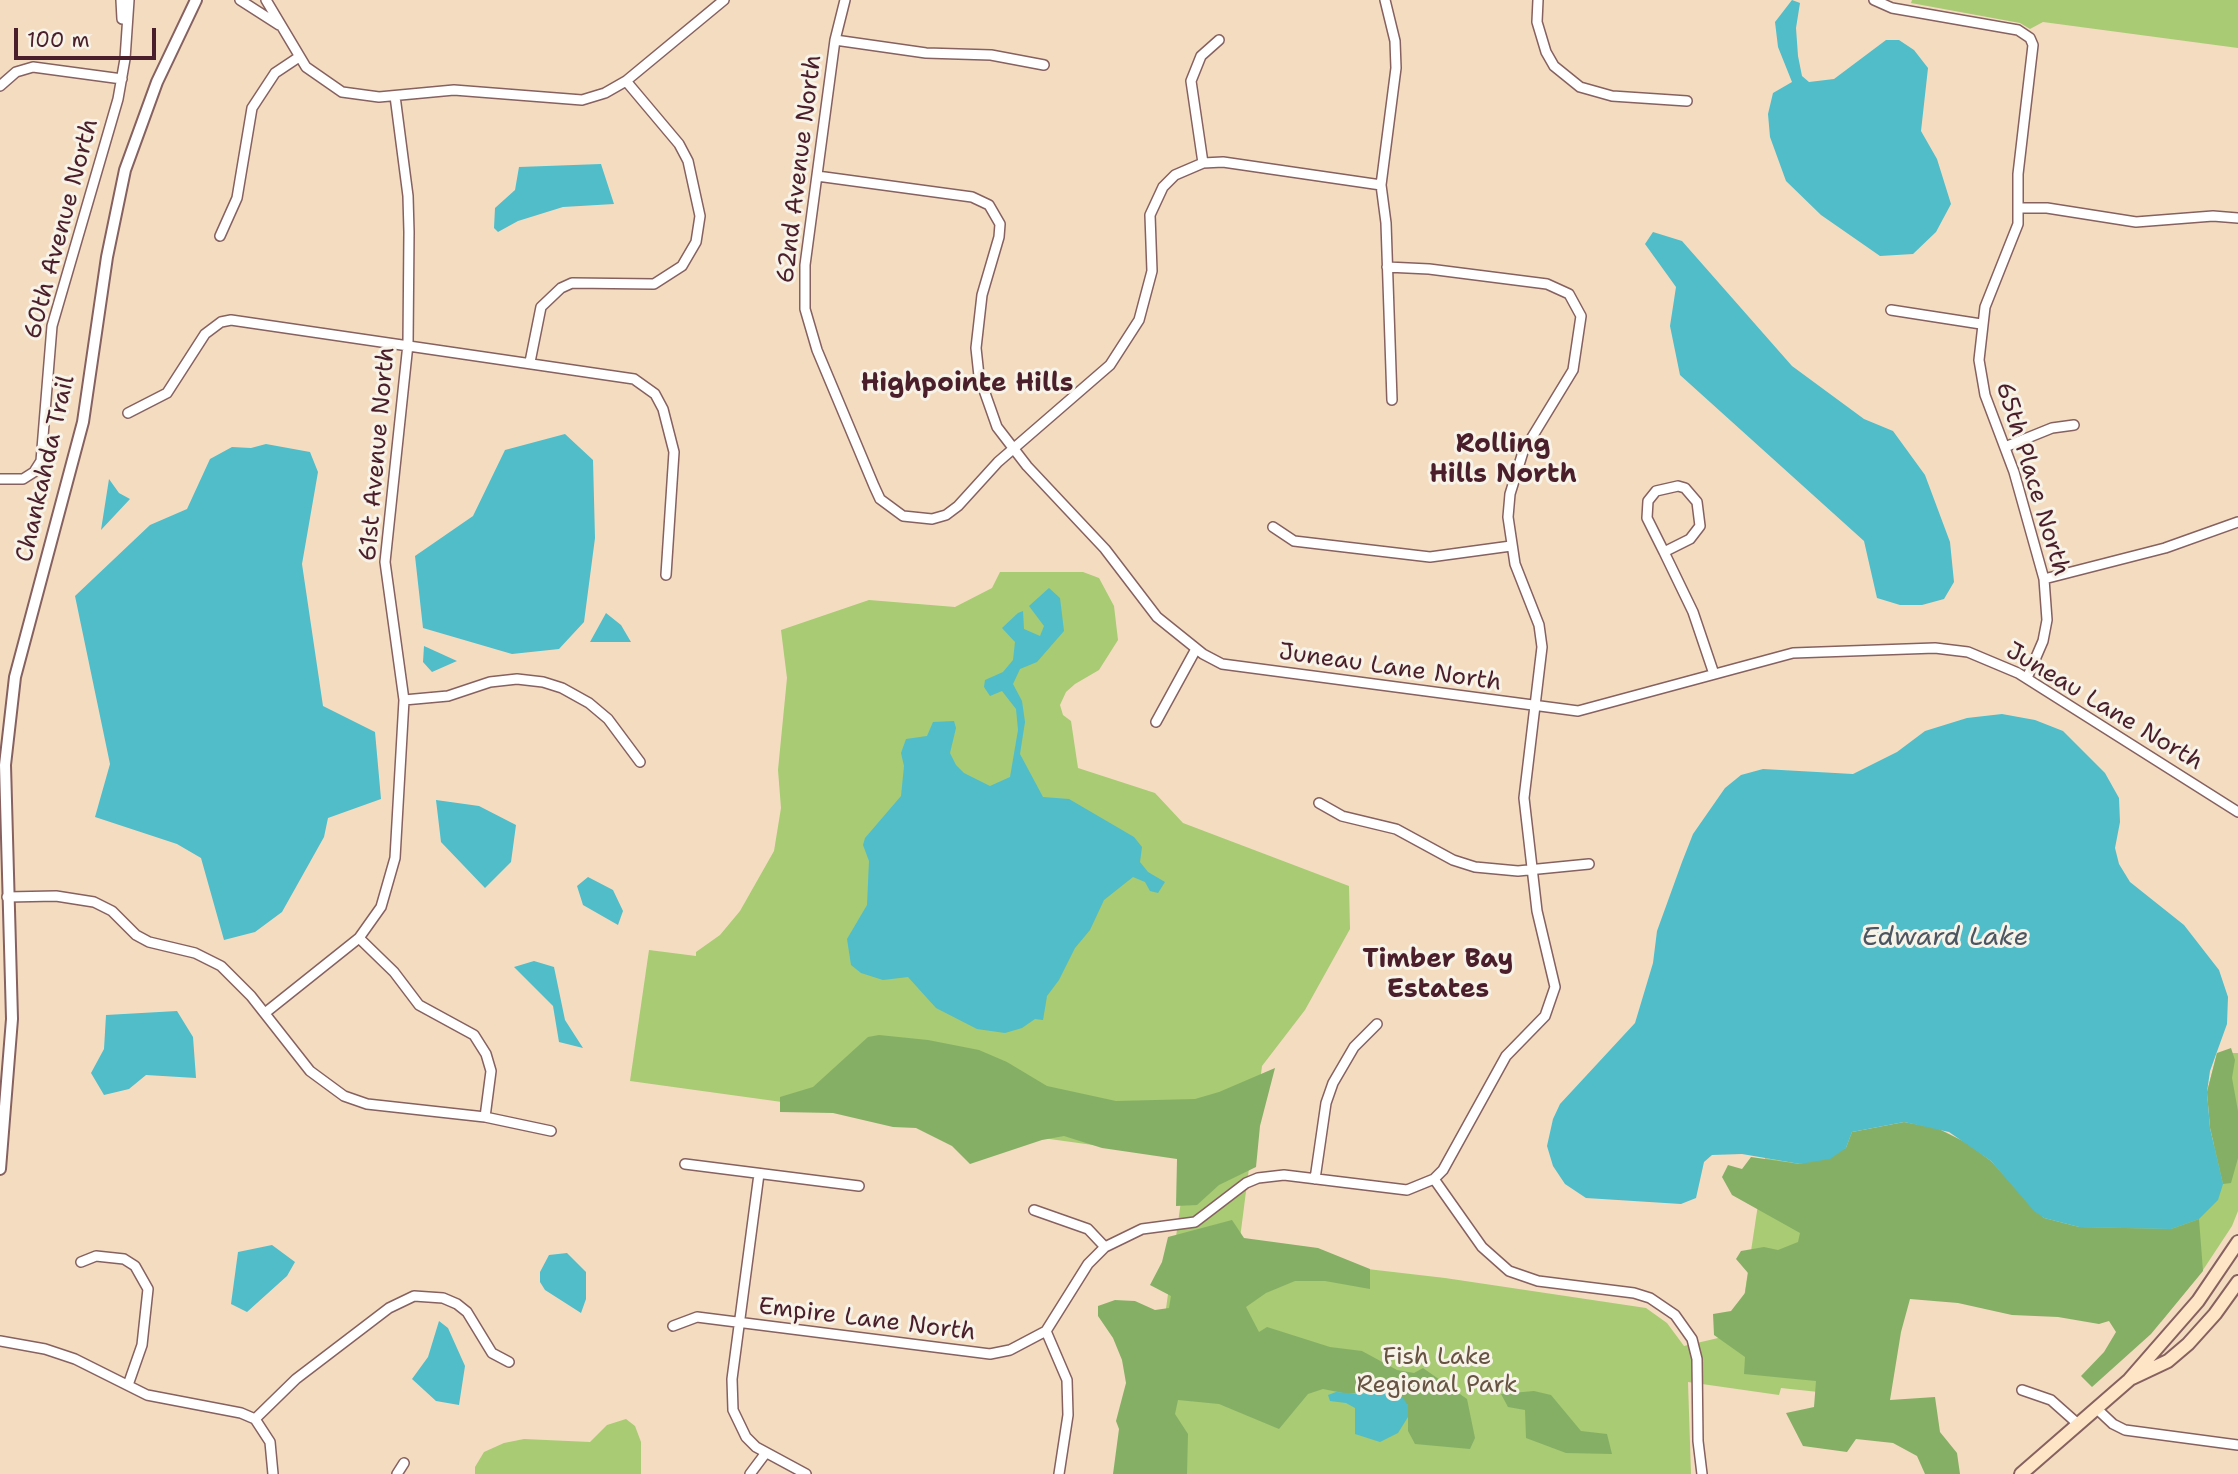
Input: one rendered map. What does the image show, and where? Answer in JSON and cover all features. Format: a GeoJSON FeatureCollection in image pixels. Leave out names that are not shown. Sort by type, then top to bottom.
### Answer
{"type":"FeatureCollection","features":[{"type":"Feature","properties":{"kind":"main road"},"geometry":{"type":"LineString","coordinates":[[2021,1474],[2129,1380],[2198,1301],[2237,1246]]}},
{"type":"Feature","properties":{"kind":"main road"},"geometry":{"type":"LineString","coordinates":[[2129,1380],[2168,1362],[2215,1314],[2238,1282]]}},
{"type":"Feature","properties":{"kind":"street"},"geometry":{"type":"LineString","coordinates":[[121,0],[125,39]]}},
{"type":"Feature","properties":{"kind":"street"},"geometry":{"type":"LineString","coordinates":[[125,39],[129,0]]}},
{"type":"Feature","properties":{"kind":"street","name":"Chankahda Trail"},"geometry":{"type":"LineString","coordinates":[[0,1169],[12,1019],[2,897],[5,765],[15,677],[83,422],[107,257],[125,170],[157,82],[196,0]]}},
{"type":"Feature","properties":{"kind":"street"},"geometry":{"type":"LineString","coordinates":[[240,0],[280,26]]}},
{"type":"Feature","properties":{"kind":"street"},"geometry":{"type":"LineString","coordinates":[[266,0],[299,57],[329,86],[342,92],[365,97],[454,90],[582,100],[605,93],[626,81],[724,0]]}},
{"type":"Feature","properties":{"kind":"street","name":"62nd Avenue North"},"geometry":{"type":"LineString","coordinates":[[845,0],[835,40],[805,265],[805,309],[817,350],[880,499],[903,516],[918,519],[946,515],[1013,450],[1091,384],[1126,344],[1147,296],[1152,271],[1150,215],[1156,200],[1175,175],[1203,163]]}},
{"type":"Feature","properties":{"kind":"street"},"geometry":{"type":"LineString","coordinates":[[1385,0],[1395,41],[1396,68],[1381,185],[1392,400]]}},
{"type":"Feature","properties":{"kind":"street"},"geometry":{"type":"LineString","coordinates":[[1538,0],[1539,37],[1546,52],[1554,66],[1580,87],[1612,96],[1687,101]]}},
{"type":"Feature","properties":{"kind":"street","name":"65th Place North"},"geometry":{"type":"LineString","coordinates":[[1874,0],[1892,8],[2018,30],[2030,38],[2034,52],[2018,174],[2020,208],[2014,239],[1992,287],[1981,324],[1981,375],[1990,410],[2023,499],[2044,579],[2047,620],[2043,640],[2027,678]]}},
{"type":"Feature","properties":{"kind":"street","name":"60th Avenue North"},"geometry":{"type":"LineString","coordinates":[[0,479],[23,479],[34,472],[43,449],[47,356],[52,326],[122,79],[125,39]]}},
{"type":"Feature","properties":{"kind":"street"},"geometry":{"type":"LineString","coordinates":[[835,40],[926,53],[991,55],[1044,65]]}},
{"type":"Feature","properties":{"kind":"street"},"geometry":{"type":"LineString","coordinates":[[1219,40],[1201,56],[1191,80],[1203,163],[1223,162],[1381,185]]}},
{"type":"Feature","properties":{"kind":"street"},"geometry":{"type":"LineString","coordinates":[[220,236],[237,198],[252,108],[275,73],[299,57]]}},
{"type":"Feature","properties":{"kind":"street"},"geometry":{"type":"LineString","coordinates":[[0,86],[16,72],[33,67],[122,79]]}},
{"type":"Feature","properties":{"kind":"street"},"geometry":{"type":"LineString","coordinates":[[530,362],[541,307],[561,288],[572,283],[654,284],[682,266],[696,243],[700,216],[688,161],[678,144],[626,81]]}},
{"type":"Feature","properties":{"kind":"street","name":"61st Avenue North"},"geometry":{"type":"LineString","coordinates":[[265,1013],[359,938],[381,907],[395,858],[404,700],[385,562],[408,344],[408,196],[395,96]]}},
{"type":"Feature","properties":{"kind":"street","name":"Juneau Lane North"},"geometry":{"type":"LineString","coordinates":[[817,176],[972,197],[989,205],[1000,224],[997,250],[982,295],[976,348],[986,402],[997,427],[1013,450],[1105,549],[1157,617],[1196,649],[1222,664],[1578,711],[1598,708],[1793,653],[1935,648],[1984,657],[2027,678],[2238,812]]}},
{"type":"Feature","properties":{"kind":"street"},"geometry":{"type":"LineString","coordinates":[[2020,208],[2046,208],[2136,222],[2202,216],[2238,218]]}},
{"type":"Feature","properties":{"kind":"street"},"geometry":{"type":"LineString","coordinates":[[1034,1210],[1088,1229],[1105,1247],[1142,1229],[1195,1222],[1245,1183],[1258,1178],[1284,1175],[1406,1190],[1434,1179],[1450,1159],[1506,1056],[1545,1016],[1552,1002],[1553,970],[1537,911],[1524,798],[1541,656],[1539,625],[1514,564],[1509,506],[1516,473],[1534,432],[1573,370],[1581,328],[1577,304],[1559,288],[1429,268],[1387,267]]}},
{"type":"Feature","properties":{"kind":"street"},"geometry":{"type":"LineString","coordinates":[[1891,310],[1981,324]]}},
{"type":"Feature","properties":{"kind":"street"},"geometry":{"type":"LineString","coordinates":[[128,412],[167,393],[205,334],[221,322],[248,321],[626,377],[645,385],[655,394],[663,409],[674,452],[668,509],[666,575]]}},
{"type":"Feature","properties":{"kind":"street"},"geometry":{"type":"LineString","coordinates":[[2005,447],[2052,428],[2074,425]]}},
{"type":"Feature","properties":{"kind":"street"},"geometry":{"type":"LineString","coordinates":[[1664,552],[1698,533],[1702,520],[1692,494],[1678,486],[1656,491],[1648,501],[1647,518],[1696,621],[1713,674]]}},
{"type":"Feature","properties":{"kind":"street"},"geometry":{"type":"LineString","coordinates":[[2044,579],[2165,548],[2238,522]]}},
{"type":"Feature","properties":{"kind":"street"},"geometry":{"type":"LineString","coordinates":[[1273,527],[1294,541],[1430,558],[1511,546]]}},
{"type":"Feature","properties":{"kind":"street"},"geometry":{"type":"LineString","coordinates":[[1156,722],[1196,649]]}},
{"type":"Feature","properties":{"kind":"street"},"geometry":{"type":"LineString","coordinates":[[404,700],[448,696],[490,682],[517,679],[543,682],[589,703],[608,719],[640,762]]}},
{"type":"Feature","properties":{"kind":"street"},"geometry":{"type":"LineString","coordinates":[[1319,803],[1342,816],[1396,829],[1453,860],[1475,867],[1532,869],[1588,864]]}},
{"type":"Feature","properties":{"kind":"street"},"geometry":{"type":"LineString","coordinates":[[2,897],[56,896],[94,902],[112,911],[136,935],[149,942],[195,953],[221,966],[265,1013],[310,1072],[344,1096],[367,1104],[485,1116],[551,1131]]}},
{"type":"Feature","properties":{"kind":"street"},"geometry":{"type":"LineString","coordinates":[[359,938],[394,972],[419,1005],[474,1035],[486,1054],[491,1071],[485,1116]]}},
{"type":"Feature","properties":{"kind":"street"},"geometry":{"type":"LineString","coordinates":[[1315,1179],[1326,1103],[1333,1083],[1353,1047],[1377,1024]]}},
{"type":"Feature","properties":{"kind":"street"},"geometry":{"type":"LineString","coordinates":[[685,1164],[859,1186]]}},
{"type":"Feature","properties":{"kind":"street"},"geometry":{"type":"LineString","coordinates":[[759,1174],[732,1379],[733,1410],[746,1437],[765,1454],[806,1474]]}},
{"type":"Feature","properties":{"kind":"street"},"geometry":{"type":"LineString","coordinates":[[1434,1179],[1482,1247],[1509,1271],[1538,1281],[1634,1293],[1650,1298],[1675,1315],[1692,1339],[1697,1359],[1698,1440],[1702,1474]]}},
{"type":"Feature","properties":{"kind":"street","name":"Empire Lane North"},"geometry":{"type":"LineString","coordinates":[[673,1326],[697,1317],[990,1354],[1010,1350],[1046,1331],[1088,1264],[1105,1247]]}},
{"type":"Feature","properties":{"kind":"street"},"geometry":{"type":"LineString","coordinates":[[81,1262],[96,1255],[124,1259],[135,1266],[148,1289],[142,1345],[128,1385]]}},
{"type":"Feature","properties":{"kind":"street"},"geometry":{"type":"LineString","coordinates":[[255,1419],[296,1379],[390,1308],[414,1296],[443,1298],[457,1304],[467,1312],[492,1353],[509,1362]]}},
{"type":"Feature","properties":{"kind":"street"},"geometry":{"type":"LineString","coordinates":[[1046,1331],[1067,1380],[1068,1415],[1059,1474]]}},
{"type":"Feature","properties":{"kind":"street"},"geometry":{"type":"LineString","coordinates":[[0,1341],[45,1349],[75,1359],[157,1398],[230,1409],[255,1419],[270,1442],[272,1474]]}},
{"type":"Feature","properties":{"kind":"street"},"geometry":{"type":"LineString","coordinates":[[2022,1390],[2051,1400],[2078,1424]]}},
{"type":"Feature","properties":{"kind":"street"},"geometry":{"type":"LineString","coordinates":[[2096,1409],[2124,1430],[2238,1445]]}},
{"type":"Feature","properties":{"kind":"street"},"geometry":{"type":"LineString","coordinates":[[750,1474],[765,1454]]}},
{"type":"Feature","properties":{"kind":"street"},"geometry":{"type":"LineString","coordinates":[[397,1474],[404,1462]]}},
{"type":"Feature","properties":{"kind":"green space"},"geometry":{"type":"Polygon","coordinates":[[[1912,0],[2238,0],[2238,48],[2043,22],[2030,29],[2020,23],[1911,3],[1912,0]]]}},
{"type":"Feature","properties":{"kind":"green space","name":"Fish Lake Regional Park"},"geometry":{"type":"Polygon","coordinates":[[[1000,572],[1083,572],[1099,578],[1114,606],[1118,640],[1099,670],[1066,692],[1060,705],[1063,715],[1071,721],[1078,768],[1155,793],[1183,823],[1349,886],[1350,929],[1305,1010],[1262,1066],[1238,1254],[1445,1278],[1646,1308],[1667,1323],[1684,1346],[1731,1335],[1742,1311],[1765,1158],[1800,1164],[1846,1148],[1852,1132],[2044,1218],[2079,1227],[2214,1146],[2207,1092],[2217,1053],[2238,1053],[2238,1211],[2232,1226],[2203,1270],[2161,1322],[1901,1290],[1884,1399],[1781,1388],[1779,1395],[1688,1382],[1691,1474],[1136,1474],[1163,1330],[1187,1158],[630,1081],[649,950],[696,956],[696,952],[720,935],[740,911],[774,851],[781,808],[778,770],[787,678],[781,630],[869,600],[955,607],[992,588],[1000,572]]]}},
{"type":"Feature","properties":{"kind":"green space"},"geometry":{"type":"Polygon","coordinates":[[[879,1035],[928,1040],[979,1050],[1007,1062],[1047,1086],[1116,1101],[1195,1099],[1219,1092],[1275,1068],[1260,1126],[1256,1167],[1219,1185],[1197,1205],[1176,1206],[1177,1159],[1102,1148],[1064,1136],[1042,1140],[970,1164],[952,1146],[916,1128],[893,1127],[833,1113],[780,1112],[780,1097],[813,1087],[868,1037],[879,1035]]]}},
{"type":"Feature","properties":{"kind":"green space"},"geometry":{"type":"Polygon","coordinates":[[[2231,1048],[2235,1060],[2232,1078],[2238,1111],[2238,1158],[2231,1183],[2223,1184],[2210,1128],[2207,1092],[2217,1053],[2231,1048]]]}},
{"type":"Feature","properties":{"kind":"green space"},"geometry":{"type":"Polygon","coordinates":[[[1904,1122],[1937,1128],[1967,1143],[1991,1161],[2044,1218],[2079,1227],[2171,1229],[2199,1219],[2203,1271],[2151,1334],[2092,1387],[2081,1376],[2104,1352],[2116,1332],[2109,1321],[2099,1324],[2058,1317],[2012,1315],[1958,1303],[1910,1299],[1901,1332],[1890,1400],[1935,1397],[1940,1432],[1957,1453],[1960,1474],[1925,1474],[1917,1456],[1893,1443],[1856,1439],[1847,1452],[1803,1446],[1786,1413],[1814,1407],[1816,1381],[1744,1374],[1745,1357],[1714,1335],[1713,1314],[1731,1311],[1745,1293],[1748,1273],[1736,1259],[1741,1251],[1764,1247],[1778,1250],[1798,1242],[1800,1233],[1732,1195],[1722,1177],[1728,1165],[1742,1169],[1751,1157],[1800,1164],[1846,1148],[1852,1132],[1904,1122]]]}},
{"type":"Feature","properties":{"kind":"green space"},"geometry":{"type":"Polygon","coordinates":[[[1232,1220],[1244,1238],[1318,1248],[1370,1269],[1370,1289],[1325,1281],[1295,1281],[1266,1293],[1246,1307],[1259,1332],[1267,1327],[1330,1347],[1362,1351],[1397,1370],[1414,1373],[1423,1368],[1467,1399],[1475,1438],[1470,1449],[1415,1444],[1408,1431],[1408,1405],[1369,1391],[1348,1394],[1323,1389],[1308,1394],[1279,1429],[1219,1404],[1178,1400],[1175,1414],[1188,1434],[1187,1474],[1113,1474],[1119,1429],[1116,1421],[1126,1383],[1122,1360],[1113,1338],[1098,1316],[1098,1306],[1115,1300],[1135,1301],[1155,1310],[1169,1308],[1171,1296],[1150,1285],[1162,1262],[1168,1237],[1232,1220]]]}},
{"type":"Feature","properties":{"kind":"green space"},"geometry":{"type":"Polygon","coordinates":[[[1534,1391],[1551,1395],[1581,1431],[1607,1434],[1612,1454],[1566,1453],[1526,1438],[1525,1410],[1508,1407],[1501,1394],[1534,1391]]]}},
{"type":"Feature","properties":{"kind":"green space"},"geometry":{"type":"Polygon","coordinates":[[[626,1419],[635,1426],[641,1442],[641,1474],[475,1474],[475,1467],[484,1452],[504,1443],[524,1439],[590,1442],[607,1425],[626,1419]]]}},
{"type":"Feature","properties":{"kind":"water"},"geometry":{"type":"Polygon","coordinates":[[[1792,0],[1800,3],[1796,28],[1798,56],[1802,76],[1809,82],[1834,79],[1886,40],[1899,40],[1914,50],[1928,68],[1921,131],[1937,159],[1951,204],[1936,232],[1913,254],[1880,256],[1821,215],[1786,181],[1770,137],[1768,114],[1773,93],[1792,82],[1778,47],[1775,22],[1792,0]]]}},
{"type":"Feature","properties":{"kind":"water"},"geometry":{"type":"Polygon","coordinates":[[[601,164],[614,204],[563,207],[518,221],[498,232],[494,228],[495,208],[515,190],[519,167],[601,164]]]}},
{"type":"Feature","properties":{"kind":"water"},"geometry":{"type":"Polygon","coordinates":[[[1653,232],[1682,241],[1792,366],[1864,419],[1893,431],[1925,475],[1950,542],[1954,582],[1944,599],[1922,605],[1900,605],[1877,598],[1864,541],[1680,375],[1670,326],[1676,287],[1645,244],[1653,232]]]}},
{"type":"Feature","properties":{"kind":"water"},"geometry":{"type":"Polygon","coordinates":[[[565,434],[593,460],[595,538],[584,622],[559,649],[512,654],[423,628],[415,556],[473,516],[505,450],[565,434]]]}},
{"type":"Feature","properties":{"kind":"water"},"geometry":{"type":"Polygon","coordinates":[[[266,444],[310,452],[318,472],[302,564],[323,706],[375,732],[381,799],[328,818],[324,837],[282,912],[255,932],[224,940],[201,858],[177,844],[95,817],[110,764],[75,596],[150,525],[187,509],[210,459],[232,447],[251,448],[266,444]]]}},
{"type":"Feature","properties":{"kind":"water"},"geometry":{"type":"Polygon","coordinates":[[[109,479],[119,493],[130,499],[101,530],[109,479]]]}},
{"type":"Feature","properties":{"kind":"water"},"geometry":{"type":"Polygon","coordinates":[[[1049,588],[1060,598],[1064,631],[1037,662],[1020,669],[1013,684],[1022,701],[1025,722],[1020,754],[1043,797],[1069,799],[1134,837],[1142,847],[1140,862],[1148,872],[1165,882],[1158,893],[1150,891],[1145,882],[1133,877],[1104,900],[1090,930],[1075,948],[1059,980],[1047,996],[1043,1020],[1035,1019],[1022,1028],[1005,1033],[977,1029],[936,1008],[908,977],[883,980],[861,973],[851,965],[847,939],[867,905],[869,861],[863,845],[865,838],[901,796],[904,766],[901,753],[906,739],[927,736],[933,722],[954,721],[956,728],[950,753],[964,773],[990,786],[1010,777],[1018,730],[1016,709],[1002,691],[990,696],[984,687],[985,680],[1003,672],[1013,660],[1015,642],[1002,628],[1018,613],[1023,611],[1024,629],[1040,636],[1044,626],[1029,606],[1049,588]]]}},
{"type":"Feature","properties":{"kind":"water"},"geometry":{"type":"Polygon","coordinates":[[[606,613],[621,625],[631,642],[590,642],[606,613]]]}},
{"type":"Feature","properties":{"kind":"water"},"geometry":{"type":"Polygon","coordinates":[[[424,646],[457,661],[432,672],[423,662],[424,646]]]}},
{"type":"Feature","properties":{"kind":"water","name":"Edward Lake"},"geometry":{"type":"Polygon","coordinates":[[[2002,714],[2035,720],[2063,731],[2105,773],[2119,798],[2120,822],[2115,848],[2119,864],[2130,882],[2184,925],[2219,970],[2228,997],[2227,1024],[2210,1071],[2207,1092],[2210,1128],[2223,1184],[2218,1200],[2199,1219],[2171,1229],[2079,1227],[2044,1218],[2034,1211],[1991,1161],[1949,1132],[1904,1122],[1852,1132],[1846,1148],[1830,1159],[1800,1164],[1742,1154],[1712,1155],[1704,1162],[1696,1198],[1681,1204],[1586,1198],[1565,1184],[1553,1166],[1547,1146],[1553,1119],[1560,1104],[1635,1023],[1653,963],[1657,931],[1682,862],[1693,834],[1725,788],[1741,775],[1763,769],[1853,774],[1897,752],[1925,731],[1967,718],[2002,714]]]}},
{"type":"Feature","properties":{"kind":"water"},"geometry":{"type":"Polygon","coordinates":[[[436,800],[479,806],[516,825],[511,862],[485,888],[441,842],[436,800]]]}},
{"type":"Feature","properties":{"kind":"water"},"geometry":{"type":"Polygon","coordinates":[[[588,877],[613,890],[623,911],[618,925],[583,905],[577,886],[588,877]]]}},
{"type":"Feature","properties":{"kind":"water"},"geometry":{"type":"Polygon","coordinates":[[[534,961],[554,967],[565,1020],[583,1048],[559,1042],[553,1006],[514,967],[534,961]]]}},
{"type":"Feature","properties":{"kind":"water"},"geometry":{"type":"Polygon","coordinates":[[[177,1011],[193,1037],[196,1078],[146,1075],[129,1089],[104,1095],[91,1073],[104,1049],[106,1015],[177,1011]]]}},
{"type":"Feature","properties":{"kind":"water"},"geometry":{"type":"Polygon","coordinates":[[[272,1245],[295,1262],[287,1276],[247,1312],[231,1304],[238,1252],[272,1245]]]}},
{"type":"Feature","properties":{"kind":"water"},"geometry":{"type":"Polygon","coordinates":[[[567,1253],[586,1272],[586,1299],[581,1313],[545,1290],[540,1282],[540,1272],[549,1255],[567,1253]]]}},
{"type":"Feature","properties":{"kind":"water"},"geometry":{"type":"Polygon","coordinates":[[[439,1321],[448,1328],[465,1366],[459,1405],[436,1401],[412,1379],[428,1357],[439,1321]]]}},
{"type":"Feature","properties":{"kind":"water"},"geometry":{"type":"Polygon","coordinates":[[[1387,1390],[1399,1393],[1408,1405],[1408,1417],[1398,1433],[1380,1442],[1355,1434],[1355,1408],[1346,1403],[1330,1401],[1328,1395],[1336,1392],[1359,1394],[1387,1390]]]}},
{"type":"Feature","properties":{"kind":"district","name":"Highpointe Hills"},"geometry":{"type":"Point","coordinates":[967,384]}},
{"type":"Feature","properties":{"kind":"district","name":"Rolling Hills North"},"geometry":{"type":"Point","coordinates":[1503,460]}},
{"type":"Feature","properties":{"kind":"district","name":"Timber Bay Estates"},"geometry":{"type":"Point","coordinates":[1438,975]}}]}
